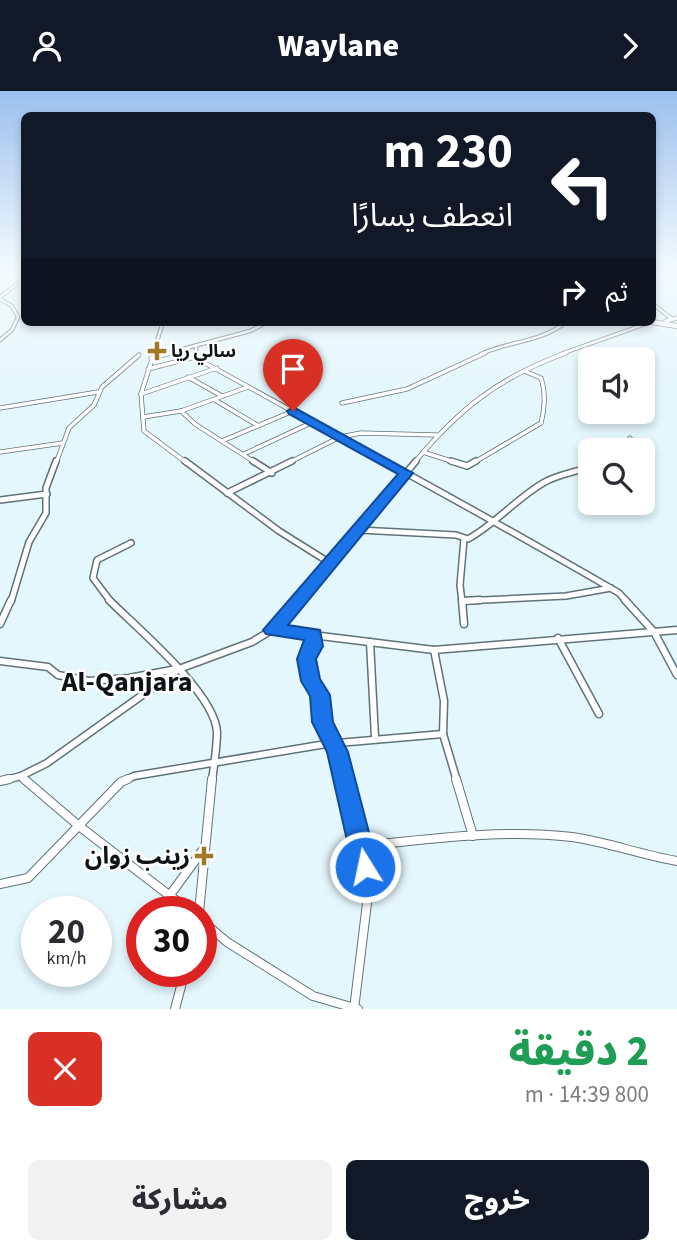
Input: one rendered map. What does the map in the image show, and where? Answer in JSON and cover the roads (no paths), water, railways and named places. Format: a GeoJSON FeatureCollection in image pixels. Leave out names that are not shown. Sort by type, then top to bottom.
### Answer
{"type":"FeatureCollection","features":[{"type":"Feature","properties":{"kind":"main road"},"geometry":{"type":"LineString","coordinates":[[656,322],[674,321]]}},
{"type":"Feature","properties":{"kind":"main road"},"geometry":{"type":"LineString","coordinates":[[656,322],[674,321]]}},
{"type":"Feature","properties":{"kind":"street"},"geometry":{"type":"LineString","coordinates":[[0,340],[12,330],[18,317],[15,312]]}},
{"type":"Feature","properties":{"kind":"street"},"geometry":{"type":"LineString","coordinates":[[162,326],[141,394],[144,431],[226,493],[330,563]]}},
{"type":"Feature","properties":{"kind":"street"},"geometry":{"type":"LineString","coordinates":[[151,358],[260,326]]}},
{"type":"Feature","properties":{"kind":"street"},"geometry":{"type":"LineString","coordinates":[[342,403],[407,389],[495,348],[553,333],[561,326]]}},
{"type":"Feature","properties":{"kind":"street"},"geometry":{"type":"LineString","coordinates":[[0,661],[48,667],[52,672],[69,679],[108,681],[179,669],[252,642],[272,630],[437,435],[471,402],[541,361],[640,326]]}},
{"type":"Feature","properties":{"kind":"street"},"geometry":{"type":"LineString","coordinates":[[195,356],[197,346]]}},
{"type":"Feature","properties":{"kind":"street"},"geometry":{"type":"LineString","coordinates":[[0,624],[9,608],[29,543],[46,513],[46,488],[73,423],[94,405],[98,392],[139,355]]}},
{"type":"Feature","properties":{"kind":"street"},"geometry":{"type":"LineString","coordinates":[[148,369],[195,356],[413,479],[494,520],[611,588],[654,632],[677,675]]}},
{"type":"Feature","properties":{"kind":"street"},"geometry":{"type":"LineString","coordinates":[[141,394],[217,368]]}},
{"type":"Feature","properties":{"kind":"street"},"geometry":{"type":"LineString","coordinates":[[423,452],[467,466],[541,423],[546,405],[544,385],[541,377],[524,371]]}},
{"type":"Feature","properties":{"kind":"street"},"geometry":{"type":"LineString","coordinates":[[188,377],[222,396]]}},
{"type":"Feature","properties":{"kind":"street"},"geometry":{"type":"LineString","coordinates":[[143,417],[181,411],[248,387]]}},
{"type":"Feature","properties":{"kind":"street"},"geometry":{"type":"LineString","coordinates":[[0,408],[98,392]]}},
{"type":"Feature","properties":{"kind":"street"},"geometry":{"type":"LineString","coordinates":[[215,400],[258,426]]}},
{"type":"Feature","properties":{"kind":"street"},"geometry":{"type":"LineString","coordinates":[[181,411],[272,473]]}},
{"type":"Feature","properties":{"kind":"street"},"geometry":{"type":"LineString","coordinates":[[222,441],[293,411]]}},
{"type":"Feature","properties":{"kind":"street"},"geometry":{"type":"LineString","coordinates":[[244,454],[313,422]]}},
{"type":"Feature","properties":{"kind":"street"},"geometry":{"type":"LineString","coordinates":[[226,493],[272,473],[340,437],[360,433],[437,435]]}},
{"type":"Feature","properties":{"kind":"street"},"geometry":{"type":"LineString","coordinates":[[0,452],[63,443]]}},
{"type":"Feature","properties":{"kind":"street"},"geometry":{"type":"LineString","coordinates":[[359,530],[456,535],[464,539],[481,533],[545,481],[578,471]]}},
{"type":"Feature","properties":{"kind":"street"},"geometry":{"type":"LineString","coordinates":[[0,500],[47,494]]}},
{"type":"Feature","properties":{"kind":"street"},"geometry":{"type":"LineString","coordinates":[[464,539],[460,569],[464,624]]}},
{"type":"Feature","properties":{"kind":"street"},"geometry":{"type":"LineString","coordinates":[[131,543],[97,560],[93,578],[106,597],[179,669],[212,713],[218,730],[200,896]]}},
{"type":"Feature","properties":{"kind":"street"},"geometry":{"type":"LineString","coordinates":[[463,601],[566,596],[611,588]]}},
{"type":"Feature","properties":{"kind":"street"},"geometry":{"type":"LineString","coordinates":[[272,630],[434,650],[677,630]]}},
{"type":"Feature","properties":{"kind":"street"},"geometry":{"type":"LineString","coordinates":[[217,934],[313,996],[356,1009],[369,887],[362,846],[333,742],[322,722],[320,695],[311,681],[307,659],[313,646],[314,635]]}},
{"type":"Feature","properties":{"kind":"street"},"geometry":{"type":"LineString","coordinates":[[558,638],[599,715]]}},
{"type":"Feature","properties":{"kind":"street"},"geometry":{"type":"LineString","coordinates":[[370,642],[375,737]]}},
{"type":"Feature","properties":{"kind":"street"},"geometry":{"type":"LineString","coordinates":[[434,650],[444,701],[443,734],[473,836]]}},
{"type":"Feature","properties":{"kind":"street"},"geometry":{"type":"LineString","coordinates":[[0,781],[21,776],[47,763],[179,669]]}},
{"type":"Feature","properties":{"kind":"street"},"geometry":{"type":"LineString","coordinates":[[0,884],[28,878],[121,782],[134,776],[333,742],[443,734]]}},
{"type":"Feature","properties":{"kind":"street"},"geometry":{"type":"LineString","coordinates":[[21,776],[79,826],[170,895],[205,846]]}},
{"type":"Feature","properties":{"kind":"street"},"geometry":{"type":"LineString","coordinates":[[362,846],[473,836],[533,836],[599,841],[677,861]]}},
{"type":"Feature","properties":{"kind":"street"},"geometry":{"type":"LineString","coordinates":[[175,1009],[181,987]]}},
{"type":"Feature","properties":{"kind":"place","name":"سالي ريا"},"geometry":{"type":"Point","coordinates":[157,351]}},
{"type":"Feature","properties":{"kind":"place","name":"زينب زوان"},"geometry":{"type":"Point","coordinates":[204,856]}},
{"type":"Feature","properties":{"kind":"district","name":"Al-Qanjara"},"geometry":{"type":"Point","coordinates":[127,681]}}]}
